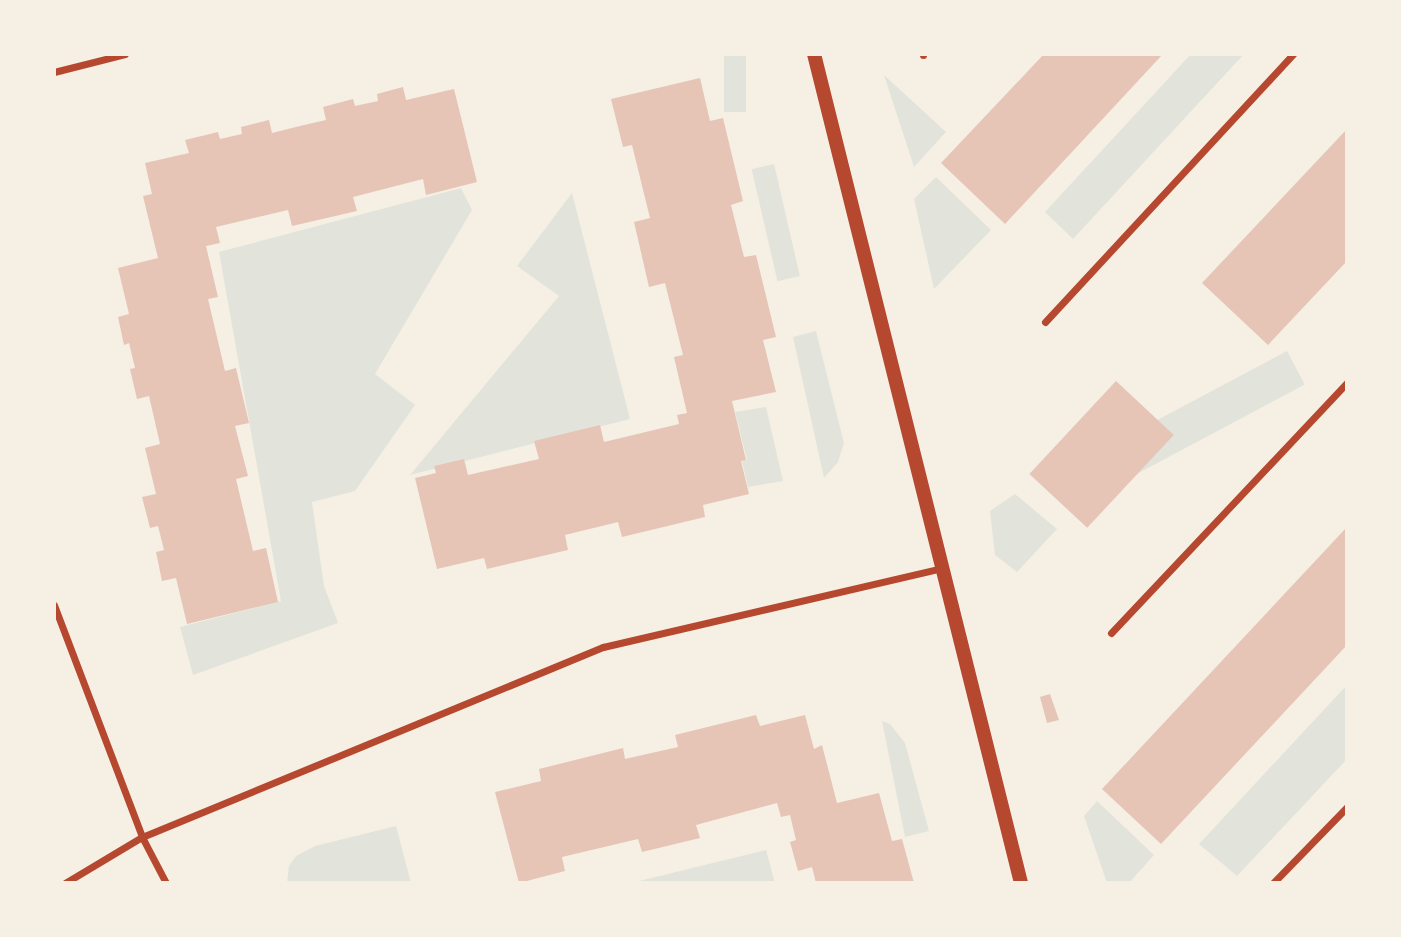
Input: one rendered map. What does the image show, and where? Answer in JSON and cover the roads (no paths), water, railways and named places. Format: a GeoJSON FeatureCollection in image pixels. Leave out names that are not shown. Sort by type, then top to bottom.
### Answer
{"type":"FeatureCollection","features":[{"type":"Feature","properties":{"kind":"main road"},"geometry":{"type":"LineString","coordinates":[[814,54],[1021,883]]}},
{"type":"Feature","properties":{"kind":"street"},"geometry":{"type":"LineString","coordinates":[[54,72],[125,54]]}},
{"type":"Feature","properties":{"kind":"street"},"geometry":{"type":"LineString","coordinates":[[1045,322],[1293,54]]}},
{"type":"Feature","properties":{"kind":"street"},"geometry":{"type":"LineString","coordinates":[[1111,633],[1347,383]]}},
{"type":"Feature","properties":{"kind":"street"},"geometry":{"type":"LineString","coordinates":[[65,883],[142,837],[603,647],[944,568]]}},
{"type":"Feature","properties":{"kind":"street"},"geometry":{"type":"LineString","coordinates":[[54,605],[142,837],[166,883]]}},
{"type":"Feature","properties":{"kind":"street"},"geometry":{"type":"LineString","coordinates":[[1273,883],[1347,807]]}}]}
